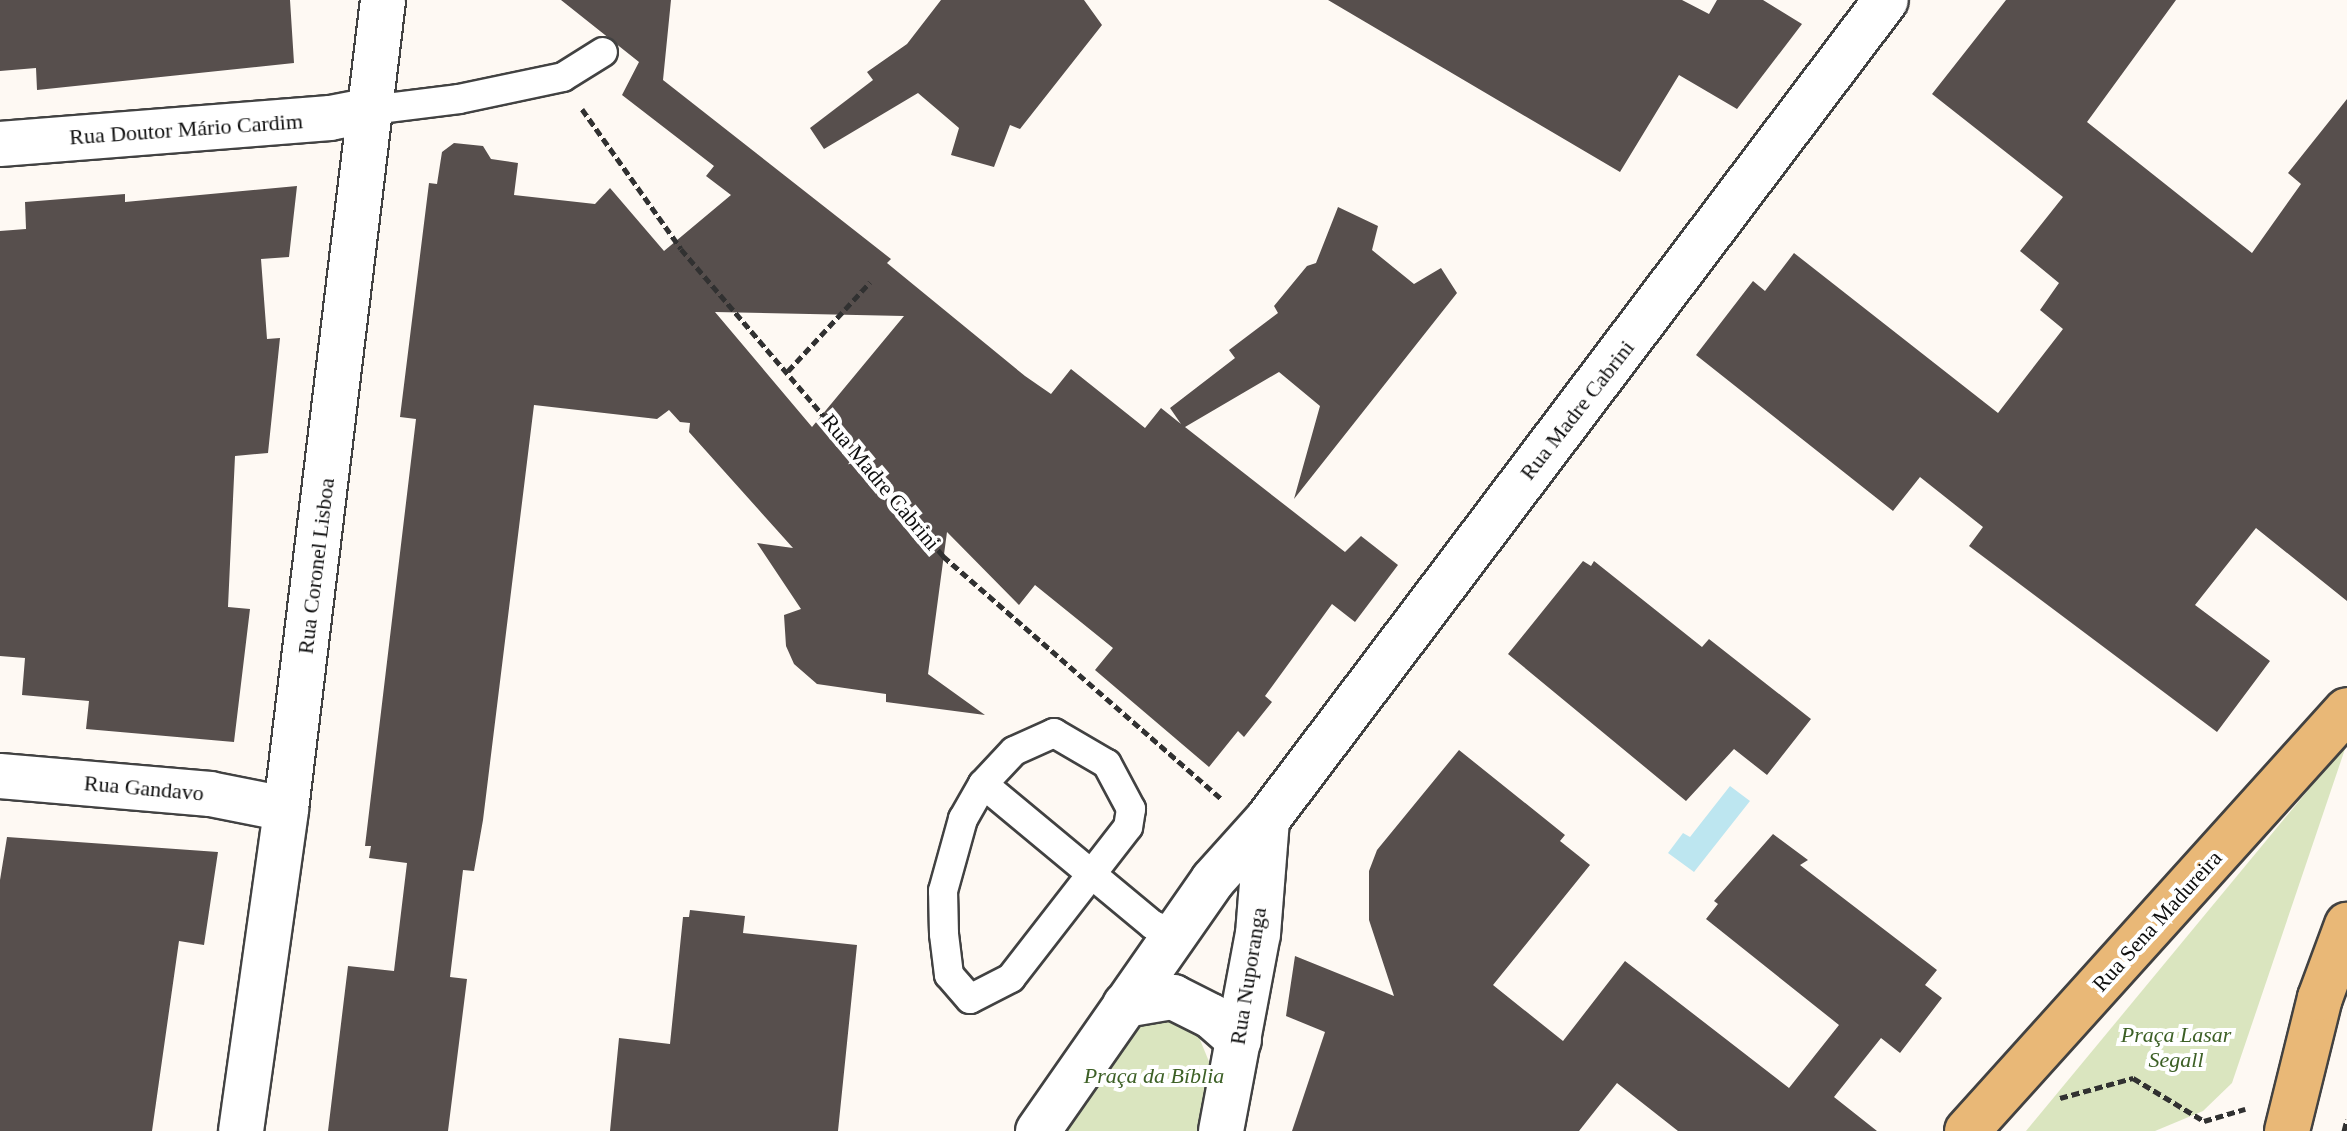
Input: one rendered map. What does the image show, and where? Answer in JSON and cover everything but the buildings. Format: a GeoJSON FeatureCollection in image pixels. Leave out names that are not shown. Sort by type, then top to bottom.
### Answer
{"type":"FeatureCollection","features":[{"type":"Feature","properties":{"kind":"main road","name":"Rua Sena Madureira"},"geometry":{"type":"LineString","coordinates":[[1967,1131],[2347,710]]}},
{"type":"Feature","properties":{"kind":"main road"},"geometry":{"type":"LineString","coordinates":[[2287,1131],[2320,998],[2347,925]]}},
{"type":"Feature","properties":{"kind":"street","name":"Rua Coronel Lisboa"},"geometry":{"type":"LineString","coordinates":[[241,1131],[286,809],[383,0]]}},
{"type":"Feature","properties":{"kind":"street","name":"Rua Madre Cabrini"},"geometry":{"type":"LineString","coordinates":[[1038,1131],[1213,880],[1267,820],[1886,0]]}},
{"type":"Feature","properties":{"kind":"street","name":"Rua Doutor Mário Cardim"},"geometry":{"type":"LineString","coordinates":[[0,144],[330,118],[371,110]]}},
{"type":"Feature","properties":{"kind":"street","name":"Rua Gandavo"},"geometry":{"type":"LineString","coordinates":[[0,776],[210,794],[286,809]]}},
{"type":"Feature","properties":{"kind":"street","name":"Rua Nuporanga"},"geometry":{"type":"LineString","coordinates":[[1221,1131],[1258,934],[1267,820]]}},
{"type":"Feature","properties":{"kind":"street"},"geometry":{"type":"LineString","coordinates":[[1125,1005],[1173,997],[1211,1016],[1239,1040]]}},
{"type":"Feature","properties":{"kind":"lane"},"geometry":{"type":"LineString","coordinates":[[371,110],[459,99],[563,77],[603,52]]}},
{"type":"Feature","properties":{"kind":"lane"},"geometry":{"type":"LineString","coordinates":[[1054,733],[1107,764],[1131,809],[1128,827],[1095,874],[1011,978],[970,999],[949,975],[943,891],[963,819],[983,784],[1014,751],[1054,733]]}},
{"type":"Feature","properties":{"kind":"lane"},"geometry":{"type":"LineString","coordinates":[[983,784],[1153,925],[1175,934]]}},
{"type":"Feature","properties":{"kind":"path","name":"Rua Madre Cabrini"},"geometry":{"type":"LineString","coordinates":[[563,77],[604,147],[681,249],[971,583],[1227,804],[1267,820]]}},
{"type":"Feature","properties":{"kind":"path"},"geometry":{"type":"LineString","coordinates":[[788,371],[870,282]]}},
{"type":"Feature","properties":{"kind":"path"},"geometry":{"type":"LineString","coordinates":[[2047,1102],[2133,1078],[2204,1121]]}},
{"type":"Feature","properties":{"kind":"path"},"geometry":{"type":"LineString","coordinates":[[2344,1131],[2347,1119]]}},
{"type":"Feature","properties":{"kind":"green space","name":"Praça Lasar Segall"},"geometry":{"type":"Polygon","coordinates":[[[2347,743],[2232,1083],[2203,1111],[2155,1131],[2026,1131],[2347,743]]]}},
{"type":"Feature","properties":{"kind":"green space","name":"Praça da Bíblia"},"geometry":{"type":"Polygon","coordinates":[[[1158,1018],[1179,1020],[1196,1030],[1224,1098],[1215,1131],[1057,1131],[1132,1022],[1158,1018]]]}},
{"type":"Feature","properties":{"kind":"water"},"geometry":{"type":"Polygon","coordinates":[[[1730,786],[1750,801],[1694,872],[1668,853],[1683,833],[1690,837],[1730,786]]]}}]}
